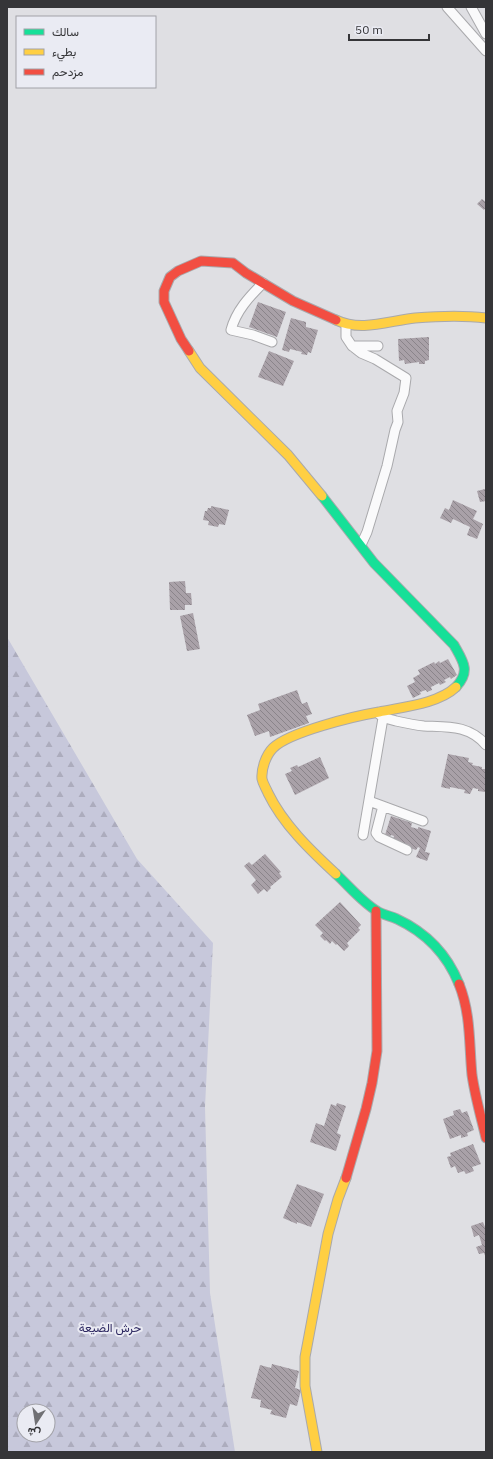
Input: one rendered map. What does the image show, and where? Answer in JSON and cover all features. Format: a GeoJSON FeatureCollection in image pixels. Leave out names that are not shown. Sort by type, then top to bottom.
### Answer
{"type":"FeatureCollection","features":[{"type":"Feature","properties":{"kind":"street"},"geometry":{"type":"LineString","coordinates":[[447,7],[486,51]]}},
{"type":"Feature","properties":{"kind":"street"},"geometry":{"type":"LineString","coordinates":[[471,7],[486,34]]}},
{"type":"Feature","properties":{"kind":"street"},"geometry":{"type":"LineString","coordinates":[[486,318],[472,316],[415,318],[367,326],[346,325],[300,304],[246,273],[233,262],[225,263],[200,261],[178,271],[170,277],[164,291],[164,302],[181,339],[200,368],[288,455],[374,563],[454,645],[462,659],[465,670],[461,681],[454,688],[436,699],[380,715],[330,723],[283,741],[274,747],[266,758],[262,770],[262,780],[268,794],[280,813],[300,838],[376,911],[399,920],[424,934],[437,946],[449,964],[462,990],[469,1022],[472,1075],[486,1138]]}},
{"type":"Feature","properties":{"kind":"street"},"geometry":{"type":"LineString","coordinates":[[263,283],[250,296],[238,312],[231,330],[253,335],[272,342]]}},
{"type":"Feature","properties":{"kind":"street"},"geometry":{"type":"LineString","coordinates":[[346,325],[346,337],[352,346],[361,353],[375,359],[406,378],[404,393],[397,411],[398,422],[387,466],[367,532],[361,545]]}},
{"type":"Feature","properties":{"kind":"street"},"geometry":{"type":"LineString","coordinates":[[352,346],[378,346]]}},
{"type":"Feature","properties":{"kind":"street"},"geometry":{"type":"LineString","coordinates":[[380,715],[408,724],[445,726],[465,730],[480,738],[486,745]]}},
{"type":"Feature","properties":{"kind":"street"},"geometry":{"type":"LineString","coordinates":[[363,835],[380,715]]}},
{"type":"Feature","properties":{"kind":"street"},"geometry":{"type":"LineString","coordinates":[[369,801],[423,821]]}},
{"type":"Feature","properties":{"kind":"street"},"geometry":{"type":"LineString","coordinates":[[384,806],[376,833],[407,850]]}},
{"type":"Feature","properties":{"kind":"street"},"geometry":{"type":"LineString","coordinates":[[317,1452],[305,1386],[305,1357],[323,1269],[328,1234],[338,1199],[347,1176],[366,1109],[375,1068],[377,1050],[376,911]]}},
{"type":"Feature","properties":{"kind":"green space","name":"حرش الضيعة"},"geometry":{"type":"Polygon","coordinates":[[[7,637],[137,859],[213,943],[205,1107],[210,1293],[235,1452],[7,1452],[7,637]]]}},
{"type":"Feature","properties":{"kind":"building"},"geometry":{"type":"Polygon","coordinates":[[[482,199],[486,202],[486,207],[484,210],[477,204],[482,199]]]}},
{"type":"Feature","properties":{"kind":"building"},"geometry":{"type":"Polygon","coordinates":[[[258,302],[286,312],[277,337],[249,327],[258,302]]]}},
{"type":"Feature","properties":{"kind":"building"},"geometry":{"type":"Polygon","coordinates":[[[291,318],[306,322],[306,327],[318,330],[311,353],[308,352],[307,355],[290,349],[289,352],[282,350],[291,318]]]}},
{"type":"Feature","properties":{"kind":"building"},"geometry":{"type":"Polygon","coordinates":[[[429,337],[429,360],[425,361],[425,364],[419,364],[419,362],[405,364],[404,360],[399,361],[398,339],[429,337]]]}},
{"type":"Feature","properties":{"kind":"building"},"geometry":{"type":"Polygon","coordinates":[[[269,351],[294,361],[283,386],[258,377],[269,351]]]}},
{"type":"Feature","properties":{"kind":"building"},"geometry":{"type":"Polygon","coordinates":[[[485,489],[486,501],[480,502],[477,491],[485,489]]]}},
{"type":"Feature","properties":{"kind":"building"},"geometry":{"type":"Polygon","coordinates":[[[453,500],[477,511],[473,519],[483,524],[477,539],[467,535],[470,527],[453,519],[451,523],[440,518],[445,508],[449,510],[453,500]]]}},
{"type":"Feature","properties":{"kind":"building"},"geometry":{"type":"Polygon","coordinates":[[[211,506],[229,510],[225,525],[219,524],[218,527],[208,525],[209,521],[203,520],[205,511],[207,511],[208,508],[211,508],[211,506]]]}},
{"type":"Feature","properties":{"kind":"building"},"geometry":{"type":"Polygon","coordinates":[[[185,581],[186,593],[191,593],[192,605],[185,605],[185,610],[170,610],[169,582],[185,581]]]}},
{"type":"Feature","properties":{"kind":"building"},"geometry":{"type":"Polygon","coordinates":[[[193,613],[200,649],[187,651],[180,616],[193,613]]]}},
{"type":"Feature","properties":{"kind":"building"},"geometry":{"type":"Polygon","coordinates":[[[448,659],[457,675],[451,679],[450,677],[444,680],[446,682],[440,685],[439,683],[431,687],[432,690],[420,692],[421,694],[413,698],[407,686],[415,682],[413,678],[420,674],[418,670],[434,662],[435,664],[439,661],[440,663],[448,659]]]}},
{"type":"Feature","properties":{"kind":"building"},"geometry":{"type":"Polygon","coordinates":[[[297,690],[302,704],[307,702],[312,714],[306,716],[309,723],[270,737],[269,731],[255,736],[247,715],[260,710],[258,704],[297,690]]]}},
{"type":"Feature","properties":{"kind":"building"},"geometry":{"type":"Polygon","coordinates":[[[448,754],[469,758],[468,762],[473,763],[472,765],[486,769],[485,792],[478,791],[478,789],[473,788],[470,794],[464,793],[465,790],[441,787],[448,754]]]}},
{"type":"Feature","properties":{"kind":"building"},"geometry":{"type":"Polygon","coordinates":[[[320,757],[329,778],[295,795],[285,774],[292,771],[290,768],[297,765],[298,767],[320,757]]]}},
{"type":"Feature","properties":{"kind":"building"},"geometry":{"type":"Polygon","coordinates":[[[391,816],[412,823],[411,827],[418,829],[418,827],[431,831],[425,852],[430,853],[427,861],[416,857],[420,848],[418,847],[416,850],[410,848],[409,845],[393,840],[394,836],[391,835],[390,837],[385,835],[391,816]]]}},
{"type":"Feature","properties":{"kind":"building"},"geometry":{"type":"Polygon","coordinates":[[[265,854],[281,872],[279,873],[282,877],[270,887],[271,888],[267,892],[264,889],[258,894],[251,885],[256,880],[244,866],[249,862],[252,865],[265,854]]]}},
{"type":"Feature","properties":{"kind":"building"},"geometry":{"type":"Polygon","coordinates":[[[340,902],[361,925],[358,928],[360,930],[347,943],[349,946],[344,951],[332,941],[330,944],[326,940],[325,941],[320,936],[323,933],[315,925],[340,902]]]}},
{"type":"Feature","properties":{"kind":"building"},"geometry":{"type":"Polygon","coordinates":[[[337,1103],[346,1106],[337,1133],[341,1135],[336,1151],[310,1142],[316,1123],[324,1126],[331,1104],[336,1106],[337,1103]]]}},
{"type":"Feature","properties":{"kind":"building"},"geometry":{"type":"Polygon","coordinates":[[[460,1109],[462,1113],[467,1111],[474,1130],[467,1133],[468,1136],[461,1138],[461,1135],[450,1139],[443,1119],[454,1115],[453,1111],[460,1109]]]}},
{"type":"Feature","properties":{"kind":"building"},"geometry":{"type":"Polygon","coordinates":[[[473,1144],[481,1164],[472,1167],[474,1171],[466,1174],[464,1171],[458,1173],[455,1166],[451,1168],[447,1157],[451,1156],[450,1153],[473,1144]]]}},
{"type":"Feature","properties":{"kind":"building"},"geometry":{"type":"Polygon","coordinates":[[[297,1184],[324,1194],[311,1227],[297,1222],[297,1224],[283,1218],[297,1184]]]}},
{"type":"Feature","properties":{"kind":"building"},"geometry":{"type":"Polygon","coordinates":[[[483,1222],[485,1227],[486,1226],[486,1258],[484,1253],[479,1254],[476,1247],[482,1245],[479,1235],[474,1237],[471,1226],[483,1222]]]}},
{"type":"Feature","properties":{"kind":"building"},"geometry":{"type":"Polygon","coordinates":[[[272,1364],[299,1371],[295,1388],[301,1390],[297,1406],[290,1404],[286,1418],[270,1414],[272,1410],[260,1407],[261,1400],[251,1398],[260,1365],[271,1368],[272,1364]]]}},
{"type":"Feature","properties":{"kind":"traffic: fast"},"geometry":{"type":"LineString","coordinates":[[322,496],[374,563],[454,645],[463,661],[464,666],[463,676],[456,687]]}},
{"type":"Feature","properties":{"kind":"traffic: fast"},"geometry":{"type":"LineString","coordinates":[[336,874],[371,907],[408,925],[427,938],[442,954],[459,984]]}},
{"type":"Feature","properties":{"kind":"traffic: slow"},"geometry":{"type":"LineString","coordinates":[[336,320],[355,325],[375,325],[415,318],[459,316],[486,318]]}},
{"type":"Feature","properties":{"kind":"traffic: slow"},"geometry":{"type":"LineString","coordinates":[[189,351],[200,368],[288,455],[322,496]]}},
{"type":"Feature","properties":{"kind":"traffic: slow"},"geometry":{"type":"LineString","coordinates":[[336,874],[289,826],[274,804],[262,779],[263,767],[268,754],[281,742],[307,731],[355,717],[430,701],[448,693],[456,687]]}},
{"type":"Feature","properties":{"kind":"traffic: slow"},"geometry":{"type":"LineString","coordinates":[[317,1452],[305,1386],[305,1357],[328,1234],[346,1178]]}},
{"type":"Feature","properties":{"kind":"traffic: jam"},"geometry":{"type":"LineString","coordinates":[[189,351],[181,339],[164,302],[164,291],[170,277],[178,271],[201,261],[233,263],[246,273],[293,301],[336,320]]}},
{"type":"Feature","properties":{"kind":"traffic: jam"},"geometry":{"type":"LineString","coordinates":[[346,1178],[366,1109],[377,1051],[376,911]]}},
{"type":"Feature","properties":{"kind":"traffic: jam"},"geometry":{"type":"LineString","coordinates":[[459,984],[468,1018],[473,1083],[486,1138]]}}]}
